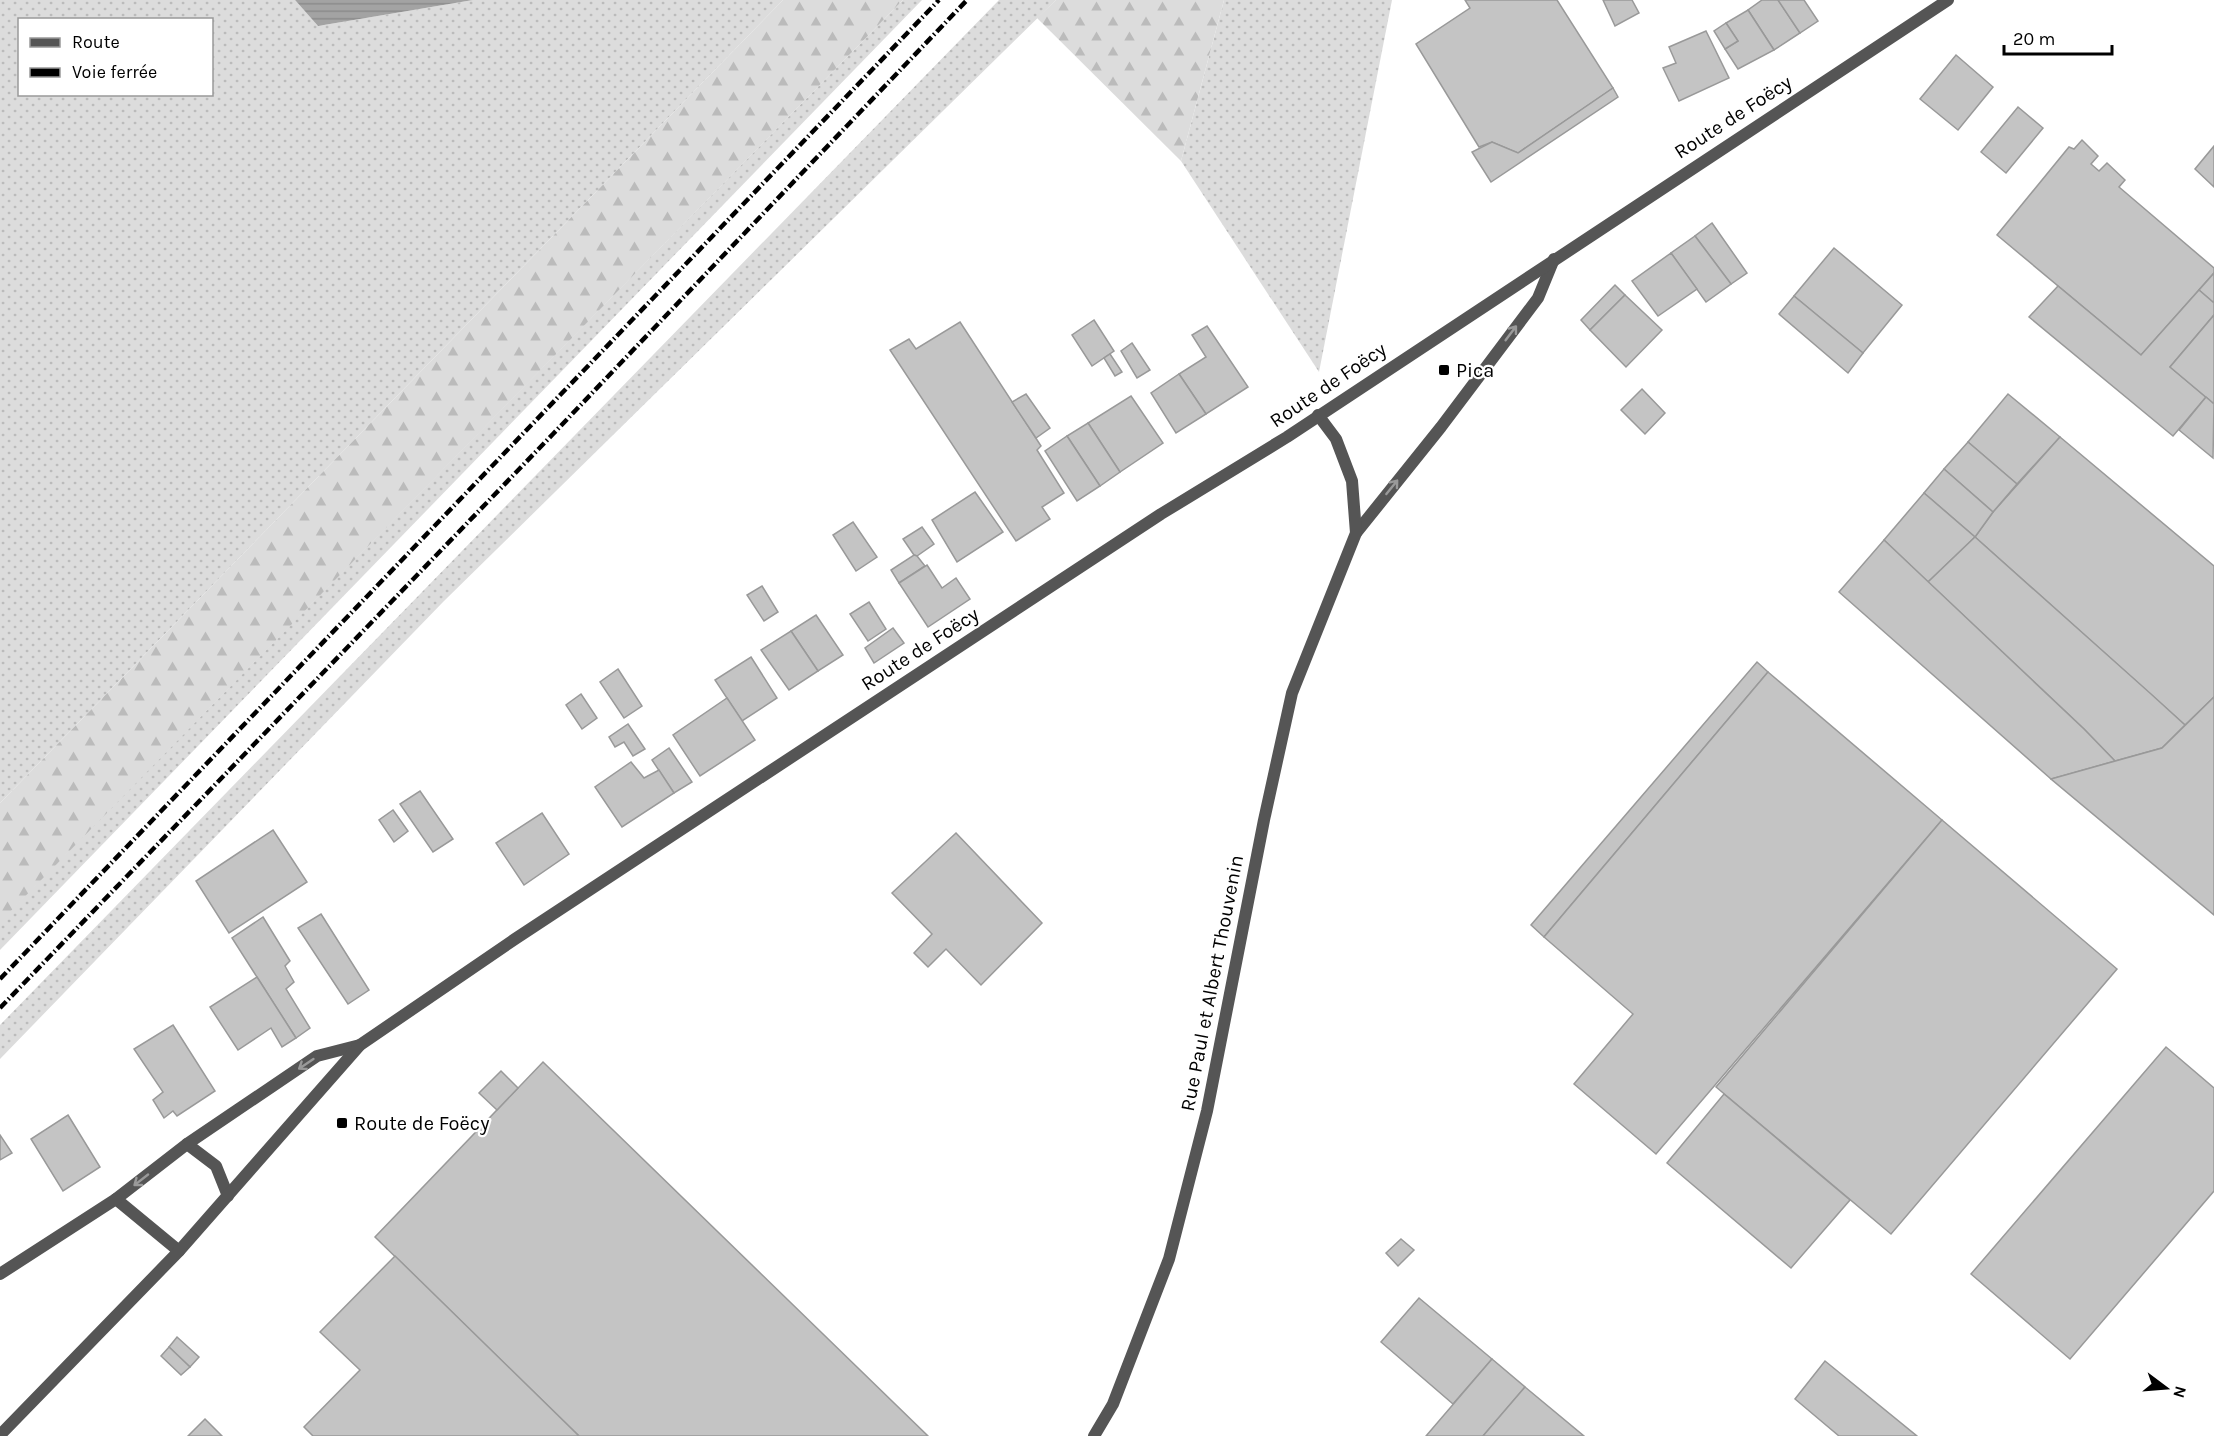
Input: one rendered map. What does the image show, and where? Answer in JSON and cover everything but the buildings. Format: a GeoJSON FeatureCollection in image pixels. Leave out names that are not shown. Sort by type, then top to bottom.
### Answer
{"type":"FeatureCollection","features":[{"type":"Feature","properties":{"kind":"street","name":"Route de Foëcy"},"geometry":{"type":"LineString","coordinates":[[0,1435],[179,1251],[360,1045],[515,939],[1161,514],[1287,436],[1948,0]]}},
{"type":"Feature","properties":{"kind":"street","name":"Rue Paul et Albert Thouvenin"},"geometry":{"type":"LineString","coordinates":[[1094,1436],[1113,1404],[1168,1259],[1207,1111],[1264,820],[1292,693],[1356,533],[1441,427],[1538,298],[1554,259]]}},
{"type":"Feature","properties":{"kind":"street","name":"Rue Paul et Albert Thouvenin"},"geometry":{"type":"LineString","coordinates":[[1318,414],[1336,439],[1352,481],[1356,533]]}},
{"type":"Feature","properties":{"kind":"street"},"geometry":{"type":"LineString","coordinates":[[0,1274],[116,1199],[187,1144],[317,1056],[360,1045]]}},
{"type":"Feature","properties":{"kind":"street"},"geometry":{"type":"LineString","coordinates":[[187,1144],[216,1166],[228,1196]]}},
{"type":"Feature","properties":{"kind":"street"},"geometry":{"type":"LineString","coordinates":[[116,1199],[179,1251]]}},
{"type":"Feature","properties":{"kind":"green space"},"geometry":{"type":"Polygon","coordinates":[[[0,0],[295,0],[318,26],[473,0],[783,0],[0,803],[0,0]]]}},
{"type":"Feature","properties":{"kind":"green space"},"geometry":{"type":"Polygon","coordinates":[[[783,0],[903,0],[0,922],[0,803],[783,0]]]}},
{"type":"Feature","properties":{"kind":"green space"},"geometry":{"type":"Polygon","coordinates":[[[903,0],[922,0],[0,950],[0,921],[903,0]]]}},
{"type":"Feature","properties":{"kind":"green space"},"geometry":{"type":"Polygon","coordinates":[[[999,0],[1056,0],[444,601],[0,1059],[0,1025],[999,0]]]}},
{"type":"Feature","properties":{"kind":"green space"},"geometry":{"type":"Polygon","coordinates":[[[1056,0],[1224,0],[1181,161],[1037,18],[1056,0]]]}},
{"type":"Feature","properties":{"kind":"green space"},"geometry":{"type":"Polygon","coordinates":[[[1224,0],[1392,0],[1319,372],[1181,161],[1224,0]]]}},
{"type":"Feature","properties":{"kind":"shaded area"},"geometry":{"type":"Polygon","coordinates":[[[295,0],[473,0],[318,26],[295,0]]]}},
{"type":"Feature","properties":{"kind":"railway"},"geometry":{"type":"LineString","coordinates":[[0,979],[939,0]]}},
{"type":"Feature","properties":{"kind":"railway"},"geometry":{"type":"LineString","coordinates":[[0,1008],[967,0]]}},
{"type":"Feature","properties":{"kind":"place","name":"Pica"},"geometry":{"type":"Point","coordinates":[1444,370]}},
{"type":"Feature","properties":{"kind":"place","name":"Route de Foëcy"},"geometry":{"type":"Point","coordinates":[342,1123]}}]}
